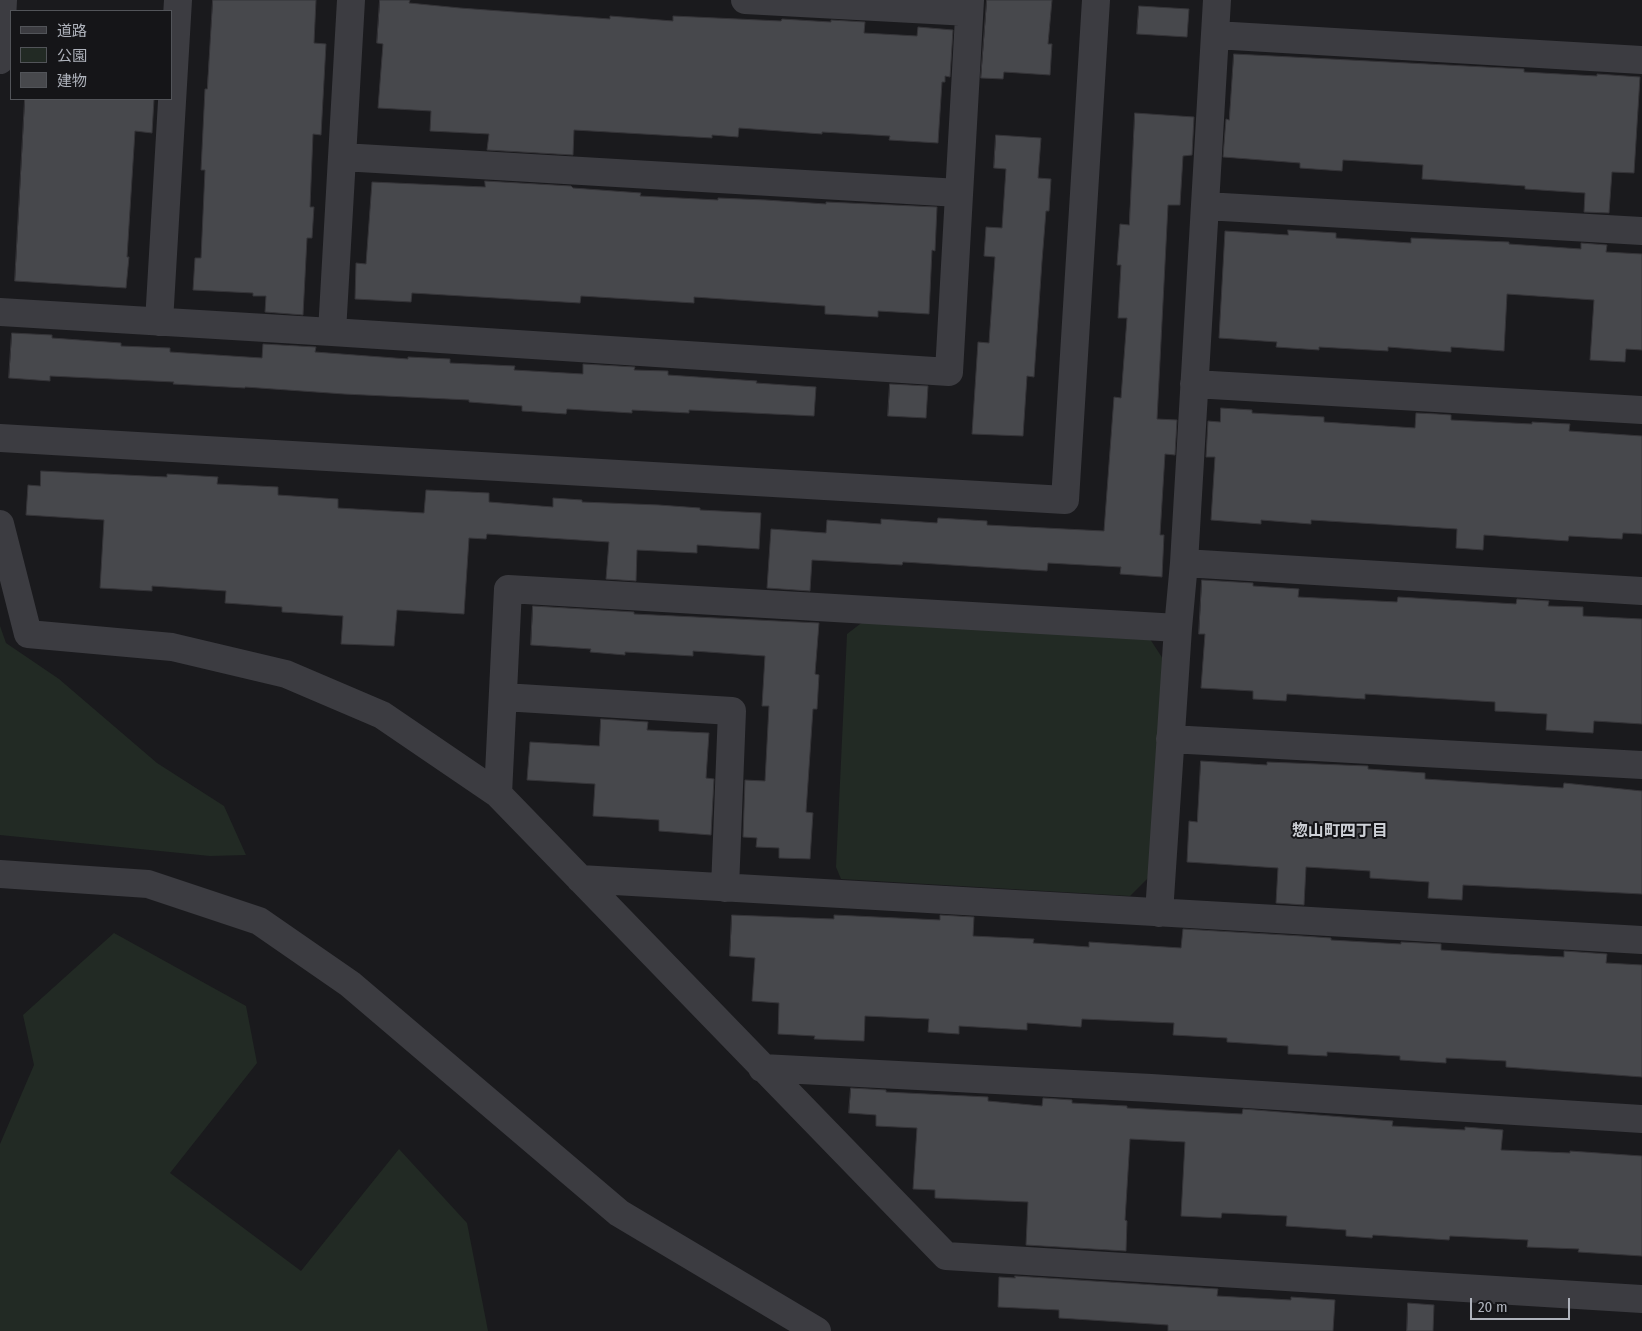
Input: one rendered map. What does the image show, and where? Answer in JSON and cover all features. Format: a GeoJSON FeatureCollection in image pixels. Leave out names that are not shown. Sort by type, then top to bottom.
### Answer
{"type":"FeatureCollection","features":[{"type":"Feature","properties":{"kind":"street"},"geometry":{"type":"LineString","coordinates":[[0,60],[4,0]]}},
{"type":"Feature","properties":{"kind":"street"},"geometry":{"type":"LineString","coordinates":[[172,97],[178,0]]}},
{"type":"Feature","properties":{"kind":"street"},"geometry":{"type":"LineString","coordinates":[[332,332],[351,0]]}},
{"type":"Feature","properties":{"kind":"street"},"geometry":{"type":"LineString","coordinates":[[0,312],[949,372],[969,6],[745,0]]}},
{"type":"Feature","properties":{"kind":"street"},"geometry":{"type":"LineString","coordinates":[[0,438],[1064,500],[1096,0]]}},
{"type":"Feature","properties":{"kind":"street"},"geometry":{"type":"LineString","coordinates":[[1159,913],[1184,563],[1216,0]]}},
{"type":"Feature","properties":{"kind":"street"},"geometry":{"type":"LineString","coordinates":[[1215,35],[1642,60]]}},
{"type":"Feature","properties":{"kind":"street"},"geometry":{"type":"LineString","coordinates":[[158,322],[172,100]]}},
{"type":"Feature","properties":{"kind":"street"},"geometry":{"type":"LineString","coordinates":[[342,157],[959,193]]}},
{"type":"Feature","properties":{"kind":"street"},"geometry":{"type":"LineString","coordinates":[[1205,206],[1642,231]]}},
{"type":"Feature","properties":{"kind":"street"},"geometry":{"type":"LineString","coordinates":[[1194,384],[1642,410]]}},
{"type":"Feature","properties":{"kind":"street"},"geometry":{"type":"LineString","coordinates":[[0,524],[28,634],[172,647],[286,674],[382,715],[498,794],[946,1256],[1642,1299]]}},
{"type":"Feature","properties":{"kind":"street"},"geometry":{"type":"LineString","coordinates":[[1184,563],[1642,591]]}},
{"type":"Feature","properties":{"kind":"street"},"geometry":{"type":"LineString","coordinates":[[498,794],[508,589],[1178,628]]}},
{"type":"Feature","properties":{"kind":"street"},"geometry":{"type":"LineString","coordinates":[[503,697],[732,711],[725,888]]}},
{"type":"Feature","properties":{"kind":"street"},"geometry":{"type":"LineString","coordinates":[[1170,739],[1642,765]]}},
{"type":"Feature","properties":{"kind":"street"},"geometry":{"type":"LineString","coordinates":[[0,874],[148,884],[259,921],[350,984],[619,1213],[817,1331]]}},
{"type":"Feature","properties":{"kind":"street"},"geometry":{"type":"LineString","coordinates":[[580,879],[1642,940]]}},
{"type":"Feature","properties":{"kind":"street"},"geometry":{"type":"LineString","coordinates":[[762,1068],[1151,1088],[1642,1119]]}},
{"type":"Feature","properties":{"kind":"green space"},"geometry":{"type":"Polygon","coordinates":[[[864,621],[1150,639],[1163,659],[1151,875],[1130,896],[841,879],[836,867],[847,634],[864,621]]]}},
{"type":"Feature","properties":{"kind":"green space"},"geometry":{"type":"Polygon","coordinates":[[[0,626],[6,643],[59,679],[157,763],[224,806],[246,855],[210,856],[0,835],[0,626]]]}},
{"type":"Feature","properties":{"kind":"green space"},"geometry":{"type":"Polygon","coordinates":[[[114,933],[246,1006],[257,1063],[170,1173],[301,1271],[399,1149],[467,1223],[488,1331],[0,1331],[0,1144],[34,1065],[23,1015],[114,933]]]}},
{"type":"Feature","properties":{"kind":"building"},"geometry":{"type":"Polygon","coordinates":[[[213,0],[316,0],[314,43],[326,44],[321,135],[313,134],[310,207],[314,207],[312,238],[307,238],[303,315],[265,312],[266,296],[253,296],[253,293],[193,290],[195,258],[201,258],[205,170],[201,170],[205,89],[207,89],[213,0]]]}},
{"type":"Feature","properties":{"kind":"building"},"geometry":{"type":"Polygon","coordinates":[[[380,0],[410,0],[409,3],[460,8],[610,19],[610,16],[673,21],[673,16],[781,21],[782,19],[865,22],[864,33],[917,36],[918,27],[953,30],[950,77],[945,76],[945,82],[942,82],[938,143],[889,140],[890,136],[822,132],[822,134],[739,128],[738,137],[712,135],[712,138],[574,130],[573,155],[487,150],[489,134],[430,131],[431,111],[378,108],[383,44],[377,43],[380,0]]]}},
{"type":"Feature","properties":{"kind":"building"},"geometry":{"type":"Polygon","coordinates":[[[987,0],[1052,0],[1048,44],[1052,44],[1050,75],[1004,72],[1003,79],[981,78],[987,0]]]}},
{"type":"Feature","properties":{"kind":"building"},"geometry":{"type":"Polygon","coordinates":[[[1139,6],[1189,9],[1187,37],[1137,34],[1139,6]]]}},
{"type":"Feature","properties":{"kind":"building"},"geometry":{"type":"Polygon","coordinates":[[[1234,54],[1524,69],[1524,72],[1640,77],[1634,173],[1612,172],[1609,213],[1584,212],[1585,193],[1525,189],[1525,186],[1422,179],[1423,165],[1343,160],[1342,171],[1300,168],[1300,163],[1223,157],[1226,119],[1229,120],[1234,54]]]}},
{"type":"Feature","properties":{"kind":"building"},"geometry":{"type":"Polygon","coordinates":[[[25,100],[154,100],[152,133],[135,131],[126,288],[15,281],[25,100]]]}},
{"type":"Feature","properties":{"kind":"building"},"geometry":{"type":"Polygon","coordinates":[[[1135,113],[1194,117],[1192,155],[1183,156],[1180,205],[1168,205],[1157,419],[1177,420],[1175,455],[1165,454],[1160,535],[1164,535],[1162,577],[1120,574],[1121,567],[1048,563],[1047,571],[903,562],[902,565],[812,560],[810,591],[767,588],[771,529],[826,533],[827,520],[881,524],[881,519],[937,523],[938,518],[987,521],[987,525],[1104,531],[1114,397],[1121,398],[1127,318],[1118,318],[1121,265],[1117,265],[1120,224],[1129,225],[1135,113]]]}},
{"type":"Feature","properties":{"kind":"building"},"geometry":{"type":"Polygon","coordinates":[[[996,135],[1041,138],[1038,178],[1051,179],[1049,211],[1046,211],[1034,377],[1027,376],[1023,436],[972,434],[978,342],[989,343],[995,257],[984,256],[986,227],[1002,228],[1006,169],[994,168],[996,135]]]}},
{"type":"Feature","properties":{"kind":"building"},"geometry":{"type":"Polygon","coordinates":[[[485,181],[571,186],[573,188],[641,193],[640,196],[937,207],[935,251],[932,250],[929,314],[878,311],[878,317],[825,314],[825,306],[694,297],[694,303],[581,296],[580,303],[412,293],[411,302],[355,299],[356,263],[366,264],[372,182],[485,187],[485,181]]]}},
{"type":"Feature","properties":{"kind":"building"},"geometry":{"type":"Polygon","coordinates":[[[1288,230],[1336,233],[1336,238],[1411,243],[1411,238],[1509,242],[1509,244],[1581,249],[1581,243],[1607,245],[1606,252],[1642,254],[1642,350],[1626,349],[1625,362],[1590,360],[1594,300],[1507,294],[1504,351],[1451,347],[1451,352],[1388,347],[1388,351],[1319,347],[1319,350],[1276,347],[1277,342],[1219,338],[1225,231],[1288,235],[1288,230]]]}},
{"type":"Feature","properties":{"kind":"building"},"geometry":{"type":"Polygon","coordinates":[[[12,333],[52,335],[52,338],[121,343],[121,346],[170,348],[170,352],[262,358],[263,344],[316,347],[315,352],[408,359],[408,357],[450,359],[450,363],[515,366],[514,370],[583,374],[583,364],[635,367],[634,370],[668,371],[668,375],[816,387],[814,416],[689,410],[689,413],[632,410],[632,413],[567,409],[566,414],[522,411],[522,406],[469,402],[469,400],[50,376],[50,381],[9,378],[12,333]]]}},
{"type":"Feature","properties":{"kind":"building"},"geometry":{"type":"Polygon","coordinates":[[[890,384],[928,386],[926,418],[888,416],[890,384]]]}},
{"type":"Feature","properties":{"kind":"building"},"geometry":{"type":"Polygon","coordinates":[[[1221,408],[1252,410],[1252,413],[1324,417],[1324,422],[1415,428],[1416,413],[1437,414],[1451,415],[1451,420],[1570,424],[1569,431],[1642,436],[1642,534],[1623,533],[1622,539],[1569,536],[1568,541],[1484,535],[1483,550],[1456,548],[1457,529],[1311,520],[1311,524],[1261,520],[1261,524],[1211,520],[1215,457],[1206,457],[1208,421],[1220,422],[1221,408]]]}},
{"type":"Feature","properties":{"kind":"building"},"geometry":{"type":"Polygon","coordinates":[[[41,471],[167,477],[167,474],[218,477],[217,484],[278,487],[278,495],[338,499],[338,508],[424,513],[426,490],[489,493],[489,502],[553,507],[553,498],[582,500],[582,502],[659,505],[700,508],[700,510],[761,513],[759,549],[697,545],[697,553],[637,550],[636,581],[606,579],[609,542],[487,534],[486,539],[469,538],[464,614],[397,610],[394,646],[341,644],[343,616],[282,612],[282,607],[225,603],[226,591],[152,586],[152,591],[100,588],[104,520],[26,515],[28,485],[40,486],[41,471]]]}},
{"type":"Feature","properties":{"kind":"building"},"geometry":{"type":"Polygon","coordinates":[[[1202,580],[1253,583],[1253,586],[1299,589],[1298,597],[1397,602],[1398,597],[1516,604],[1517,599],[1549,601],[1548,606],[1583,607],[1583,616],[1642,619],[1642,724],[1594,721],[1593,733],[1546,730],[1547,714],[1495,711],[1495,702],[1365,694],[1365,699],[1287,694],[1286,701],[1253,699],[1253,691],[1201,688],[1205,634],[1199,634],[1202,580]]]}},
{"type":"Feature","properties":{"kind":"building"},"geometry":{"type":"Polygon","coordinates":[[[533,606],[634,612],[634,614],[819,623],[815,674],[819,675],[817,709],[813,709],[806,812],[813,813],[810,859],[779,858],[779,848],[756,847],[757,838],[743,837],[745,780],[765,781],[769,706],[762,706],[765,656],[693,651],[693,656],[625,652],[625,655],[590,652],[591,649],[531,645],[533,606]]]}},
{"type":"Feature","properties":{"kind":"building"},"geometry":{"type":"Polygon","coordinates":[[[601,719],[648,722],[647,730],[709,733],[706,778],[714,779],[711,835],[659,831],[659,820],[593,816],[595,784],[527,780],[530,742],[599,746],[601,719]]]}},
{"type":"Feature","properties":{"kind":"building"},"geometry":{"type":"Polygon","coordinates":[[[1201,761],[1267,765],[1267,762],[1368,766],[1368,769],[1425,773],[1425,779],[1563,788],[1564,783],[1642,791],[1642,894],[1463,885],[1462,900],[1428,898],[1429,882],[1370,878],[1370,871],[1306,867],[1304,905],[1276,903],[1278,868],[1187,862],[1189,821],[1197,822],[1201,761]]]}},
{"type":"Feature","properties":{"kind":"building"},"geometry":{"type":"Polygon","coordinates":[[[732,915],[834,919],[834,915],[940,920],[940,915],[974,917],[973,936],[1034,939],[1033,943],[1089,947],[1089,942],[1181,948],[1183,929],[1331,938],[1331,940],[1441,944],[1441,950],[1505,954],[1564,957],[1564,951],[1607,954],[1606,963],[1642,965],[1642,1077],[1506,1067],[1506,1061],[1446,1058],[1446,1063],[1400,1060],[1400,1056],[1327,1052],[1327,1056],[1288,1054],[1288,1046],[1227,1042],[1227,1038],[1173,1035],[1174,1023],[1082,1019],[1081,1027],[1027,1023],[1027,1030],[959,1026],[959,1034],[928,1032],[929,1019],[865,1016],[864,1041],[814,1039],[815,1036],[778,1034],[779,1003],[752,1001],[755,958],[730,956],[732,915]]]}},
{"type":"Feature","properties":{"kind":"building"},"geometry":{"type":"Polygon","coordinates":[[[851,1088],[886,1090],[886,1092],[988,1097],[988,1101],[1042,1106],[1043,1098],[1072,1100],[1072,1103],[1127,1106],[1127,1108],[1242,1114],[1243,1109],[1393,1121],[1392,1126],[1465,1130],[1465,1127],[1503,1130],[1501,1150],[1570,1153],[1570,1151],[1642,1156],[1642,1256],[1578,1252],[1579,1249],[1527,1247],[1528,1240],[1450,1236],[1449,1240],[1373,1235],[1372,1238],[1346,1236],[1346,1230],[1286,1226],[1287,1216],[1222,1213],[1221,1218],[1181,1216],[1185,1142],[1130,1139],[1125,1220],[1127,1221],[1126,1251],[1026,1245],[1028,1202],[935,1198],[935,1190],[913,1189],[917,1128],[876,1126],[876,1115],[849,1113],[851,1088]]]}},
{"type":"Feature","properties":{"kind":"building"},"geometry":{"type":"Polygon","coordinates":[[[1015,1276],[1218,1289],[1217,1296],[1291,1300],[1291,1297],[1335,1300],[1333,1331],[1168,1331],[1168,1325],[1059,1318],[1059,1310],[998,1307],[999,1277],[1015,1278],[1015,1276]]]}},
{"type":"Feature","properties":{"kind":"building"},"geometry":{"type":"Polygon","coordinates":[[[1408,1303],[1434,1305],[1433,1331],[1407,1331],[1408,1303]]]}},
{"type":"Feature","properties":{"kind":"district","name":"惣山町四丁目"},"geometry":{"type":"Point","coordinates":[1340,832]}}]}
